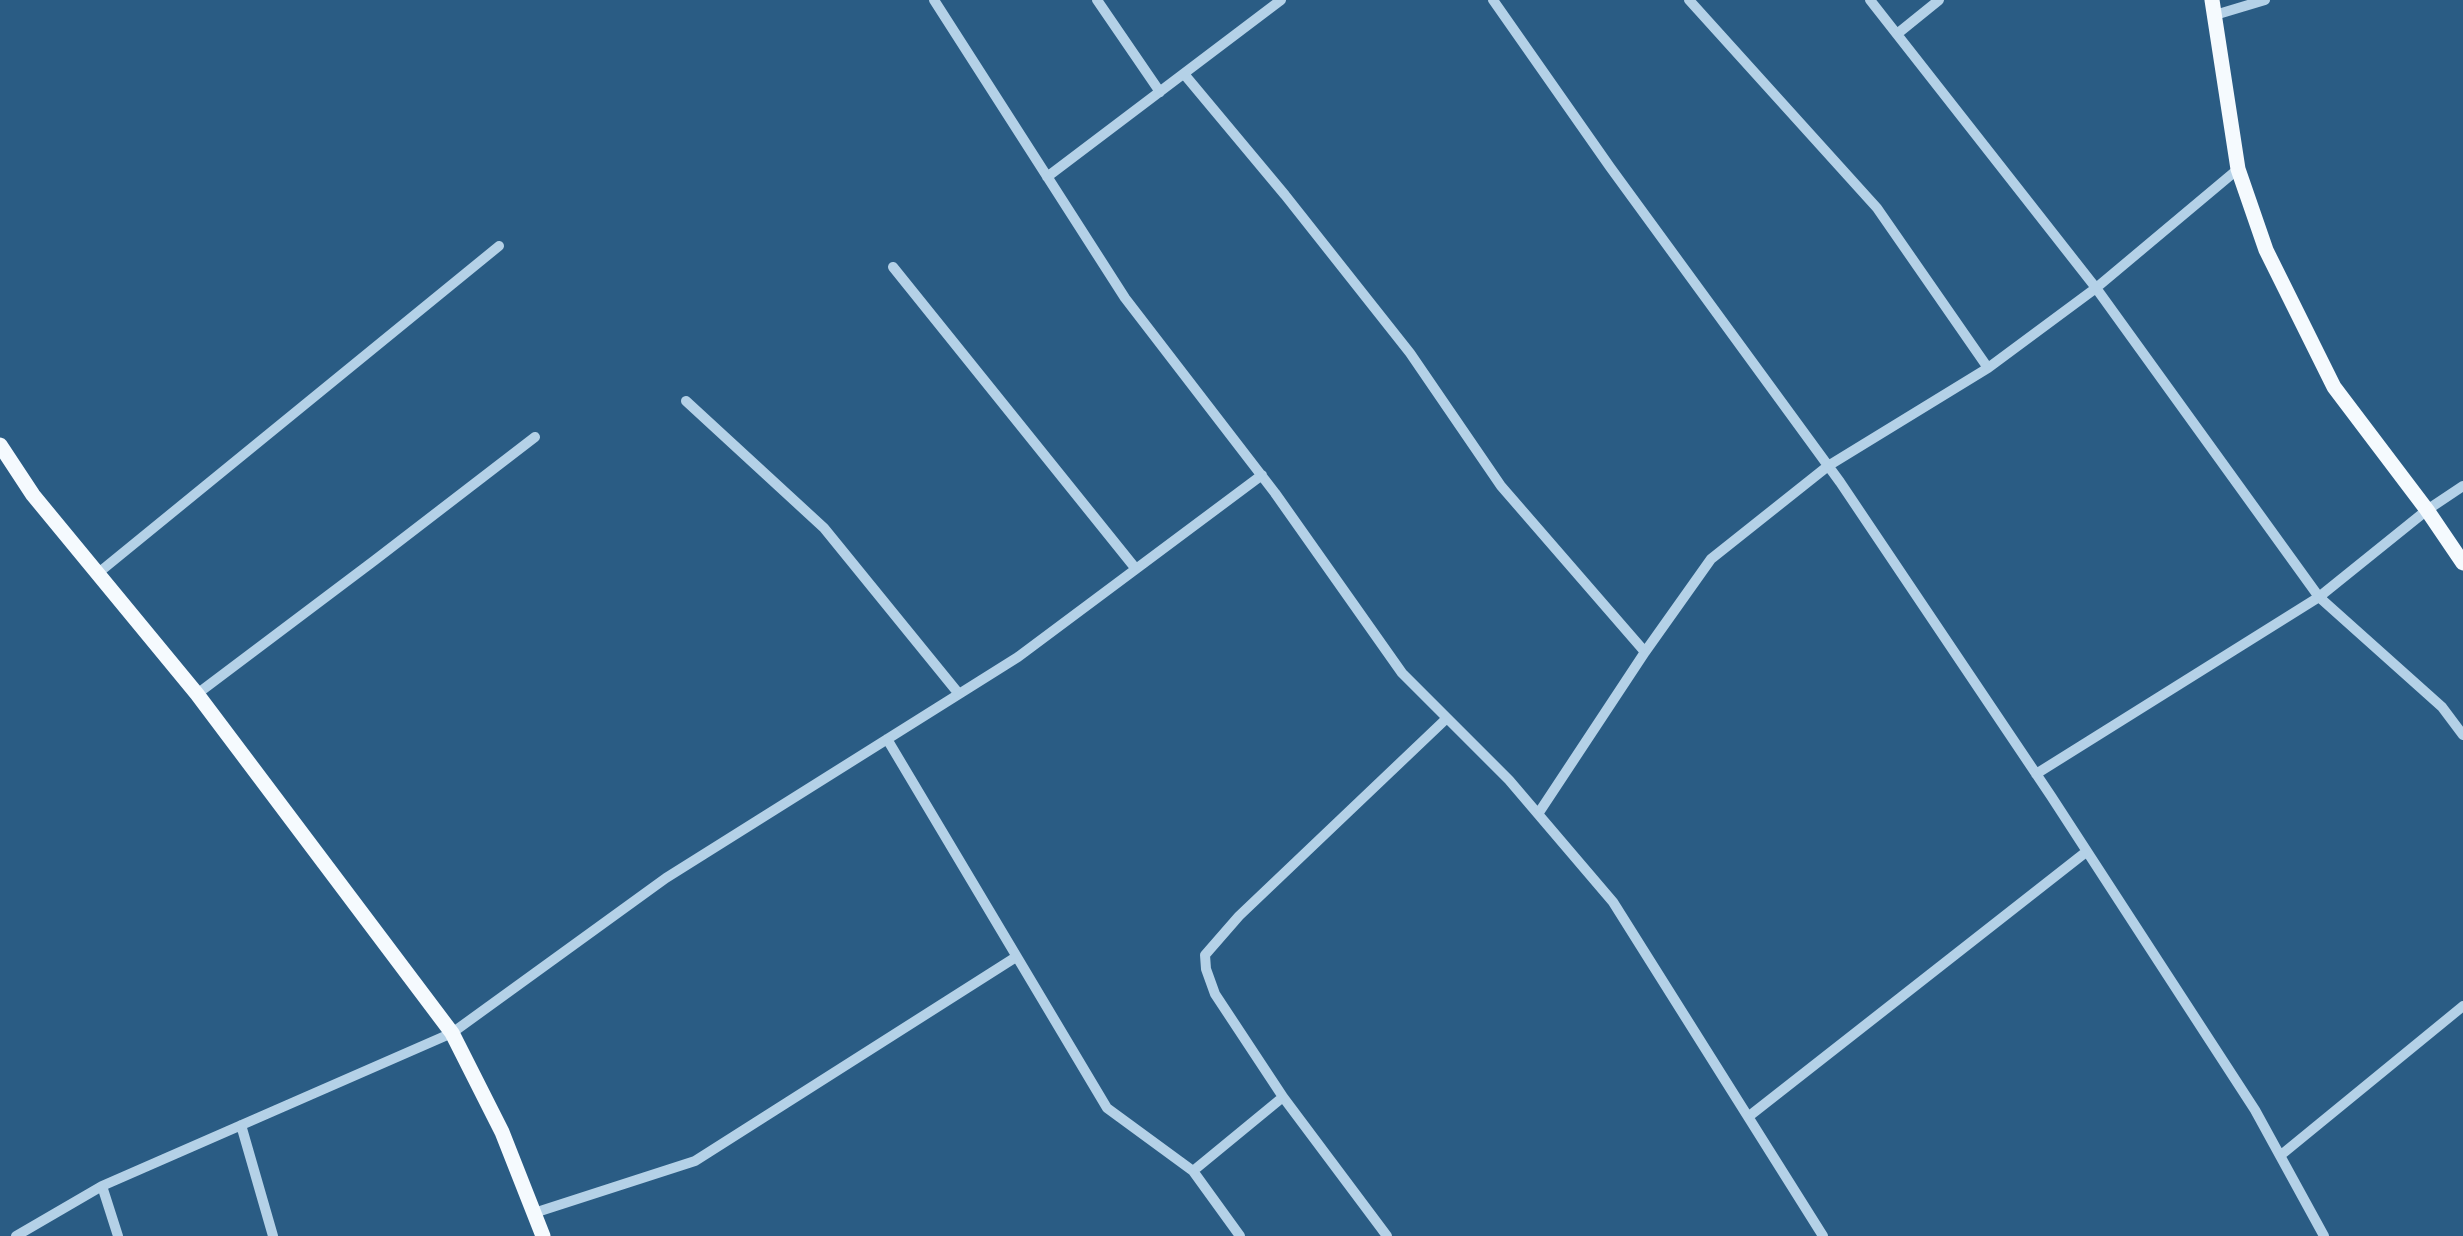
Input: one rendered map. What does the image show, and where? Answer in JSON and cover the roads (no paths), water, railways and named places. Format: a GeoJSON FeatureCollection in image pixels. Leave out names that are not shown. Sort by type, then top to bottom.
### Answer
{"type":"FeatureCollection","features":[{"type":"Feature","properties":{"kind":"main road"},"geometry":{"type":"LineString","coordinates":[[2213,8],[2238,169],[2266,250],[2334,387],[2427,510],[2463,563]]}},
{"type":"Feature","properties":{"kind":"main road"},"geometry":{"type":"LineString","coordinates":[[0,445],[33,495],[197,694],[452,1034],[502,1132],[543,1236]]}},
{"type":"Feature","properties":{"kind":"street"},"geometry":{"type":"LineString","coordinates":[[934,0],[1125,298],[1262,475],[1402,673],[1509,780],[1613,902],[1823,1236]]}},
{"type":"Feature","properties":{"kind":"street"},"geometry":{"type":"LineString","coordinates":[[1097,0],[1160,92]]}},
{"type":"Feature","properties":{"kind":"street"},"geometry":{"type":"LineString","coordinates":[[1261,0],[1268,10]]}},
{"type":"Feature","properties":{"kind":"street"},"geometry":{"type":"LineString","coordinates":[[1047,177],[1281,0]]}},
{"type":"Feature","properties":{"kind":"street"},"geometry":{"type":"LineString","coordinates":[[1493,0],[1610,167],[1828,466],[2036,774],[2255,1110],[2324,1236]]}},
{"type":"Feature","properties":{"kind":"street"},"geometry":{"type":"LineString","coordinates":[[1689,0],[1877,208],[1988,369]]}},
{"type":"Feature","properties":{"kind":"street"},"geometry":{"type":"LineString","coordinates":[[1870,0],[2096,288],[2319,597],[2442,707],[2463,735]]}},
{"type":"Feature","properties":{"kind":"street"},"geometry":{"type":"LineString","coordinates":[[1896,34],[1939,0]]}},
{"type":"Feature","properties":{"kind":"street"},"geometry":{"type":"LineString","coordinates":[[2213,8],[2265,0]]}},
{"type":"Feature","properties":{"kind":"street"},"geometry":{"type":"LineString","coordinates":[[1184,74],[1286,195],[1410,353],[1501,486],[1645,652]]}},
{"type":"Feature","properties":{"kind":"street"},"geometry":{"type":"LineString","coordinates":[[1538,814],[1645,652],[1711,559],[1828,466],[1988,369],[2096,288],[2238,169]]}},
{"type":"Feature","properties":{"kind":"street"},"geometry":{"type":"LineString","coordinates":[[97,574],[499,246]]}},
{"type":"Feature","properties":{"kind":"street"},"geometry":{"type":"LineString","coordinates":[[893,267],[1136,569]]}},
{"type":"Feature","properties":{"kind":"street"},"geometry":{"type":"LineString","coordinates":[[686,401],[824,528],[959,693]]}},
{"type":"Feature","properties":{"kind":"street"},"geometry":{"type":"LineString","coordinates":[[197,694],[535,437]]}},
{"type":"Feature","properties":{"kind":"street"},"geometry":{"type":"LineString","coordinates":[[16,1236],[102,1186],[452,1034],[666,878],[1018,657],[1262,475]]}},
{"type":"Feature","properties":{"kind":"street"},"geometry":{"type":"LineString","coordinates":[[2036,774],[2319,597],[2427,510],[2463,486]]}},
{"type":"Feature","properties":{"kind":"street"},"geometry":{"type":"LineString","coordinates":[[1387,1236],[1283,1097],[1215,994],[1206,969],[1205,955],[1239,916],[1447,718]]}},
{"type":"Feature","properties":{"kind":"street"},"geometry":{"type":"LineString","coordinates":[[887,739],[1107,1108],[1193,1171],[1240,1236]]}},
{"type":"Feature","properties":{"kind":"street"},"geometry":{"type":"LineString","coordinates":[[1748,1117],[2086,852]]}},
{"type":"Feature","properties":{"kind":"street"},"geometry":{"type":"LineString","coordinates":[[534,1213],[695,1161],[1016,957]]}},
{"type":"Feature","properties":{"kind":"street"},"geometry":{"type":"LineString","coordinates":[[2281,1155],[2463,1006]]}},
{"type":"Feature","properties":{"kind":"street"},"geometry":{"type":"LineString","coordinates":[[1193,1171],[1283,1097]]}},
{"type":"Feature","properties":{"kind":"street"},"geometry":{"type":"LineString","coordinates":[[241,1125],[273,1236]]}},
{"type":"Feature","properties":{"kind":"street"},"geometry":{"type":"LineString","coordinates":[[102,1186],[118,1236]]}}]}
